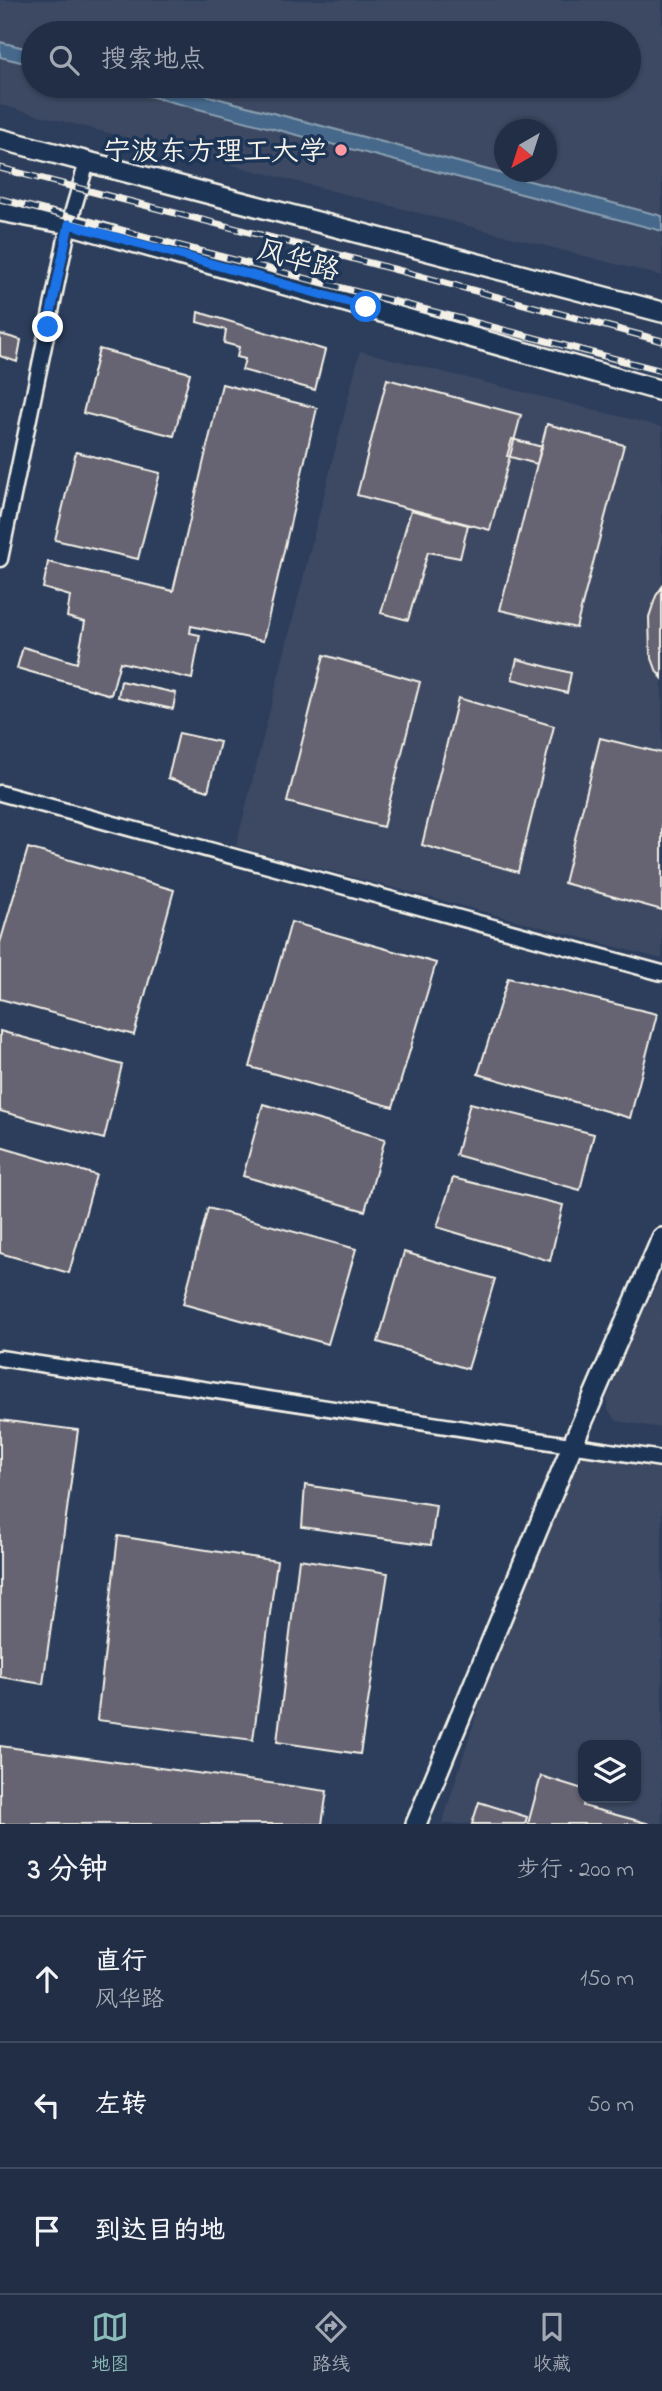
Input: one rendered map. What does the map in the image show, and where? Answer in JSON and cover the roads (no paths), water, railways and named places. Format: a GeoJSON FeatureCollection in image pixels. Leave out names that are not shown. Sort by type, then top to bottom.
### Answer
{"type":"FeatureCollection","features":[{"type":"Feature","properties":{"kind":"main road"},"geometry":{"type":"LineString","coordinates":[[0,139],[662,312]]}},
{"type":"Feature","properties":{"kind":"main road","name":"风华路"},"geometry":{"type":"LineString","coordinates":[[0,211],[69,224],[662,391]]}},
{"type":"Feature","properties":{"kind":"main road"},"geometry":{"type":"LineString","coordinates":[[416,1824],[572,1446],[662,1238]]}},
{"type":"Feature","properties":{"kind":"street"},"geometry":{"type":"LineString","coordinates":[[0,559],[69,224],[88,162]]}},
{"type":"Feature","properties":{"kind":"street"},"geometry":{"type":"LineString","coordinates":[[0,793],[662,973]]}},
{"type":"Feature","properties":{"kind":"street"},"geometry":{"type":"LineString","coordinates":[[0,1358],[662,1459]]}},
{"type":"Feature","properties":{"kind":"railway"},"geometry":{"type":"LineString","coordinates":[[0,168],[662,341]]}},
{"type":"Feature","properties":{"kind":"railway"},"geometry":{"type":"LineString","coordinates":[[0,199],[662,371]]}},
{"type":"Feature","properties":{"kind":"place","name":"宁波东方理工大学"},"geometry":{"type":"Point","coordinates":[341,150]}}]}
